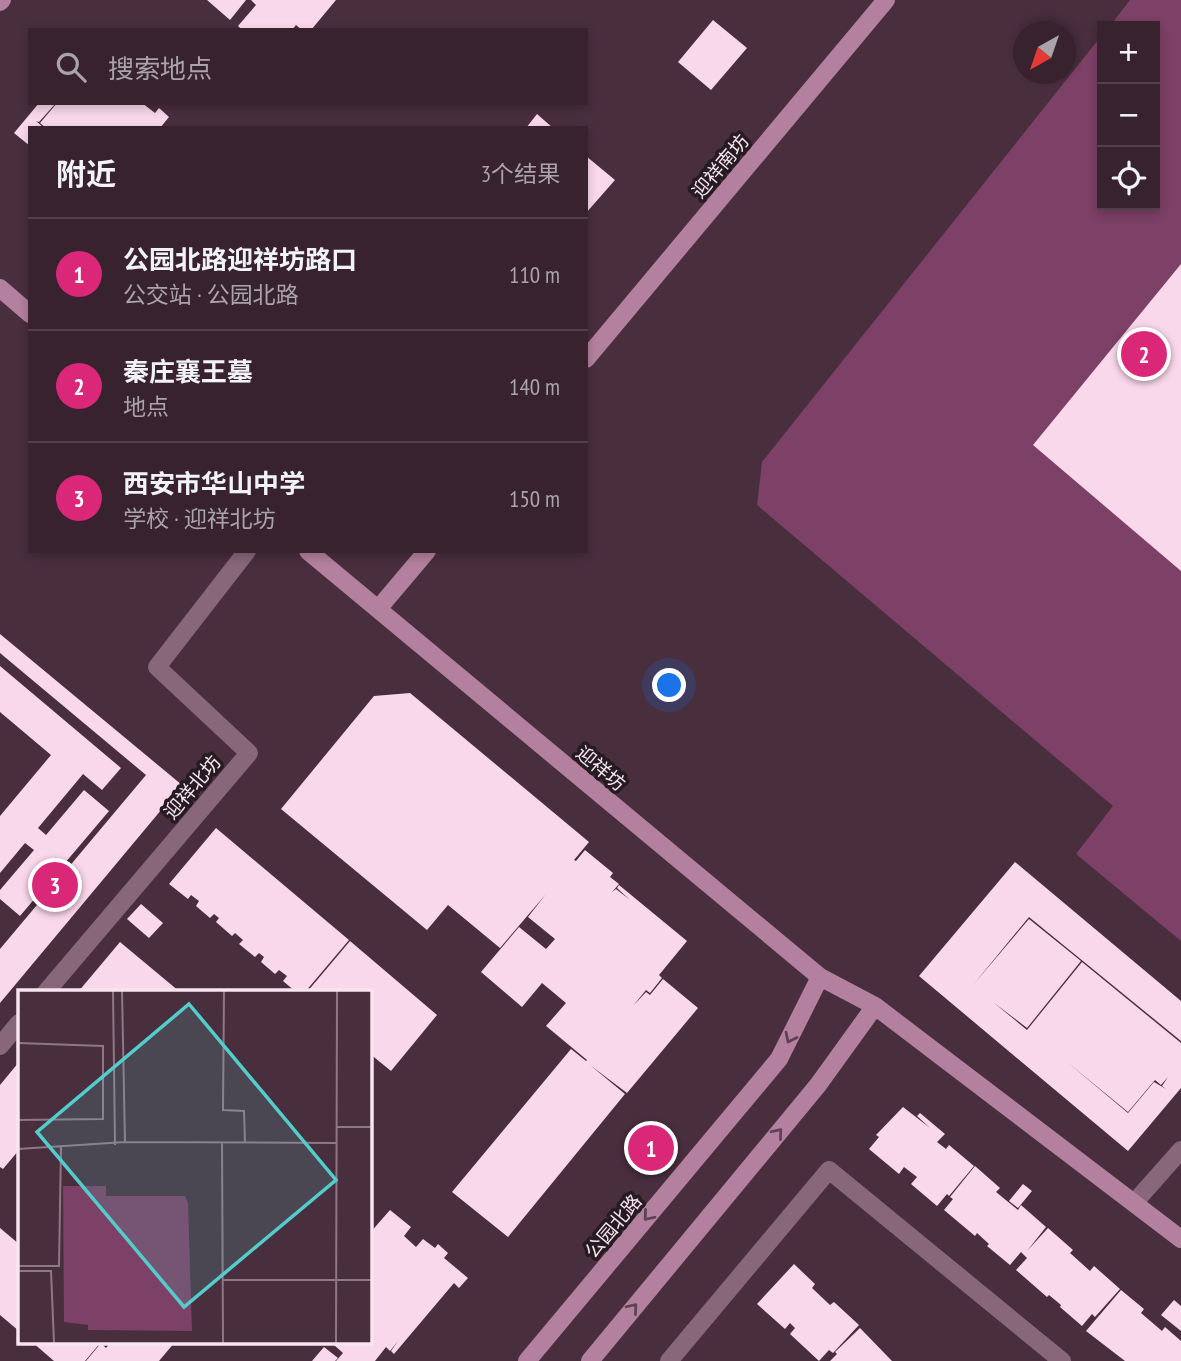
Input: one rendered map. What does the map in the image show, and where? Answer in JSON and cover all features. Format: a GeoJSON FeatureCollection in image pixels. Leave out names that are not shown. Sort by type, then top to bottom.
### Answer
{"type":"FeatureCollection","features":[{"type":"Feature","properties":{"kind":"street","name":"迎祥南坊"},"geometry":{"type":"LineString","coordinates":[[588,357],[886,0]]}},
{"type":"Feature","properties":{"kind":"street"},"geometry":{"type":"LineString","coordinates":[[0,288],[28,312]]}},
{"type":"Feature","properties":{"kind":"street","name":"迎祥北坊"},"geometry":{"type":"LineString","coordinates":[[48,990],[249,753],[157,667],[245,553]]}},
{"type":"Feature","properties":{"kind":"street","name":"迎祥坊"},"geometry":{"type":"LineString","coordinates":[[309,553],[820,977],[875,1006],[1181,1239]]}},
{"type":"Feature","properties":{"kind":"street"},"geometry":{"type":"LineString","coordinates":[[378,609],[424,553]]}},
{"type":"Feature","properties":{"kind":"street","name":"公园北路"},"geometry":{"type":"LineString","coordinates":[[527,1361],[779,1059],[820,977]]}},
{"type":"Feature","properties":{"kind":"street"},"geometry":{"type":"LineString","coordinates":[[590,1361],[818,1085],[875,1006]]}},
{"type":"Feature","properties":{"kind":"street"},"geometry":{"type":"LineString","coordinates":[[0,1046],[18,1024]]}},
{"type":"Feature","properties":{"kind":"street"},"geometry":{"type":"LineString","coordinates":[[1135,1203],[1181,1150]]}},
{"type":"Feature","properties":{"kind":"street"},"geometry":{"type":"LineString","coordinates":[[669,1361],[829,1170],[1062,1361]]}},
{"type":"Feature","properties":{"kind":"shaded area"},"geometry":{"type":"Polygon","coordinates":[[[1130,0],[1181,0],[1181,941],[1076,854],[1113,806],[757,505],[762,462],[1063,84],[1076,84],[1076,68],[1097,41],[1097,210],[1160,210],[1160,21],[1114,21],[1130,0]]]}},
{"type":"Feature","properties":{"kind":"building"},"geometry":{"type":"Polygon","coordinates":[[[207,0],[246,0],[230,20],[207,0]]]}},
{"type":"Feature","properties":{"kind":"building"},"geometry":{"type":"Polygon","coordinates":[[[251,0],[336,0],[313,28],[300,28],[296,25],[294,28],[240,28],[238,26],[256,5],[251,0]]]}},
{"type":"Feature","properties":{"kind":"building"},"geometry":{"type":"Polygon","coordinates":[[[713,20],[747,48],[711,90],[678,62],[713,20]]]}},
{"type":"Feature","properties":{"kind":"building"},"geometry":{"type":"Polygon","coordinates":[[[37,105],[54,105],[39,122],[36,121],[42,126],[28,126],[28,144],[14,133],[37,105]]]}},
{"type":"Feature","properties":{"kind":"building"},"geometry":{"type":"Polygon","coordinates":[[[55,105],[145,105],[155,113],[159,108],[169,117],[162,126],[44,126],[40,123],[55,105]]]}},
{"type":"Feature","properties":{"kind":"building"},"geometry":{"type":"Polygon","coordinates":[[[537,114],[551,126],[528,126],[537,114]]]}},
{"type":"Feature","properties":{"kind":"building"},"geometry":{"type":"Polygon","coordinates":[[[588,158],[615,180],[588,211],[588,158]]]}},
{"type":"Feature","properties":{"kind":"building"},"geometry":{"type":"Polygon","coordinates":[[[1181,264],[1181,571],[1033,445],[1181,264]]]}},
{"type":"Feature","properties":{"kind":"building"},"geometry":{"type":"Polygon","coordinates":[[[0,634],[182,785],[0,1003],[0,949],[146,775],[0,653],[0,634]]]}},
{"type":"Feature","properties":{"kind":"building"},"geometry":{"type":"Polygon","coordinates":[[[0,666],[121,768],[102,790],[83,774],[38,828],[46,835],[84,790],[109,811],[20,916],[0,899],[0,890],[34,850],[25,843],[0,873],[0,816],[51,755],[0,712],[0,666]]]}},
{"type":"Feature","properties":{"kind":"building"},"geometry":{"type":"Polygon","coordinates":[[[410,693],[589,842],[574,860],[585,850],[613,873],[610,877],[619,884],[612,892],[616,889],[630,900],[617,888],[619,885],[687,941],[659,975],[662,978],[650,993],[646,990],[633,1006],[646,992],[650,995],[663,979],[698,1008],[627,1093],[590,1065],[625,1094],[508,1237],[452,1192],[571,1049],[587,1060],[546,1026],[566,1003],[542,983],[522,1007],[481,972],[519,927],[546,949],[555,939],[528,917],[546,894],[500,948],[448,905],[427,930],[281,809],[374,696],[410,693]]]}},
{"type":"Feature","properties":{"kind":"building"},"geometry":{"type":"Polygon","coordinates":[[[216,828],[349,940],[307,990],[294,990],[283,981],[287,976],[279,970],[275,974],[261,962],[264,957],[259,953],[255,957],[239,944],[243,940],[235,933],[232,936],[216,922],[219,918],[214,914],[210,918],[196,906],[199,901],[191,895],[188,899],[169,884],[216,828]]]}},
{"type":"Feature","properties":{"kind":"building"},"geometry":{"type":"Polygon","coordinates":[[[1015,862],[1181,1001],[1181,1041],[1029,917],[973,985],[1029,919],[1081,961],[1027,1028],[993,1002],[1027,1030],[1082,962],[1181,1043],[1181,1088],[1128,1151],[919,976],[1015,862]],[[1067,1062],[1128,1113],[1154,1082],[1166,1089],[1162,1086],[1168,1077],[1161,1085],[1155,1080],[1128,1112],[1067,1062]]]}},
{"type":"Feature","properties":{"kind":"building"},"geometry":{"type":"Polygon","coordinates":[[[141,904],[163,923],[149,938],[127,919],[141,904]]]}},
{"type":"Feature","properties":{"kind":"building"},"geometry":{"type":"Polygon","coordinates":[[[350,941],[437,1015],[391,1071],[371,1055],[371,990],[309,990],[350,941]]]}},
{"type":"Feature","properties":{"kind":"building"},"geometry":{"type":"Polygon","coordinates":[[[120,942],[178,990],[80,990],[120,942]]]}},
{"type":"Feature","properties":{"kind":"building"},"geometry":{"type":"Polygon","coordinates":[[[18,1063],[18,1151],[3,1169],[0,1167],[0,1085],[18,1063]]]}},
{"type":"Feature","properties":{"kind":"building"},"geometry":{"type":"Polygon","coordinates":[[[903,1107],[930,1128],[917,1116],[920,1113],[945,1134],[937,1142],[946,1149],[949,1145],[974,1166],[937,1206],[911,1184],[917,1177],[904,1167],[899,1174],[869,1149],[879,1137],[876,1135],[903,1107]]]}},
{"type":"Feature","properties":{"kind":"building"},"geometry":{"type":"Polygon","coordinates":[[[975,1166],[1000,1188],[996,1192],[1018,1210],[1021,1205],[1046,1227],[1027,1251],[1048,1228],[1073,1250],[1070,1253],[1090,1271],[1094,1266],[1120,1289],[1095,1317],[1092,1314],[1082,1326],[1060,1307],[1061,1305],[1049,1295],[1047,1297],[1016,1270],[1027,1258],[1021,1252],[1010,1265],[987,1246],[989,1244],[977,1233],[975,1236],[944,1210],[953,1199],[950,1197],[975,1166]]]}},
{"type":"Feature","properties":{"kind":"building"},"geometry":{"type":"Polygon","coordinates":[[[1023,1184],[1032,1191],[1018,1208],[1009,1201],[1023,1184]]]}},
{"type":"Feature","properties":{"kind":"building"},"geometry":{"type":"Polygon","coordinates":[[[390,1210],[411,1227],[404,1236],[416,1247],[423,1239],[435,1248],[438,1244],[448,1253],[444,1258],[468,1278],[459,1288],[454,1283],[394,1354],[391,1351],[398,1341],[390,1351],[386,1347],[375,1361],[336,1361],[343,1353],[335,1344],[371,1344],[371,1232],[390,1210]]]}},
{"type":"Feature","properties":{"kind":"building"},"geometry":{"type":"Polygon","coordinates":[[[0,1228],[18,1243],[18,1330],[0,1315],[0,1228]]]}},
{"type":"Feature","properties":{"kind":"building"},"geometry":{"type":"Polygon","coordinates":[[[794,1264],[815,1284],[812,1288],[830,1305],[834,1302],[859,1325],[833,1353],[829,1350],[819,1361],[790,1334],[795,1328],[790,1323],[785,1329],[757,1304],[794,1264]]]}},
{"type":"Feature","properties":{"kind":"building"},"geometry":{"type":"Polygon","coordinates":[[[1121,1290],[1144,1309],[1141,1313],[1162,1331],[1165,1327],[1181,1341],[1181,1361],[1125,1361],[1086,1331],[1121,1290]]]}},
{"type":"Feature","properties":{"kind":"building"},"geometry":{"type":"Polygon","coordinates":[[[1174,1300],[1181,1306],[1181,1331],[1161,1315],[1174,1300]]]}},
{"type":"Feature","properties":{"kind":"building"},"geometry":{"type":"Polygon","coordinates":[[[860,1328],[892,1361],[830,1361],[837,1354],[835,1352],[860,1328]]]}},
{"type":"Feature","properties":{"kind":"building"},"geometry":{"type":"Polygon","coordinates":[[[34,1344],[99,1344],[85,1361],[54,1361],[34,1344]]]}},
{"type":"Feature","properties":{"kind":"building"},"geometry":{"type":"Polygon","coordinates":[[[100,1344],[106,1348],[109,1344],[173,1344],[159,1361],[86,1361],[100,1344]]]}},
{"type":"Feature","properties":{"kind":"building"},"geometry":{"type":"Polygon","coordinates":[[[324,1347],[338,1358],[335,1361],[312,1361],[324,1347]]]}},
{"type":"Feature","properties":{"kind":"place","name":"秦庄襄王墓"},"geometry":{"type":"Point","coordinates":[1144,354]}},
{"type":"Feature","properties":{"kind":"place","name":"西安市华山中学"},"geometry":{"type":"Point","coordinates":[55,885]}},
{"type":"Feature","properties":{"kind":"place","name":"公园北路迎祥坊路口"},"geometry":{"type":"Point","coordinates":[651,1148]}}]}
